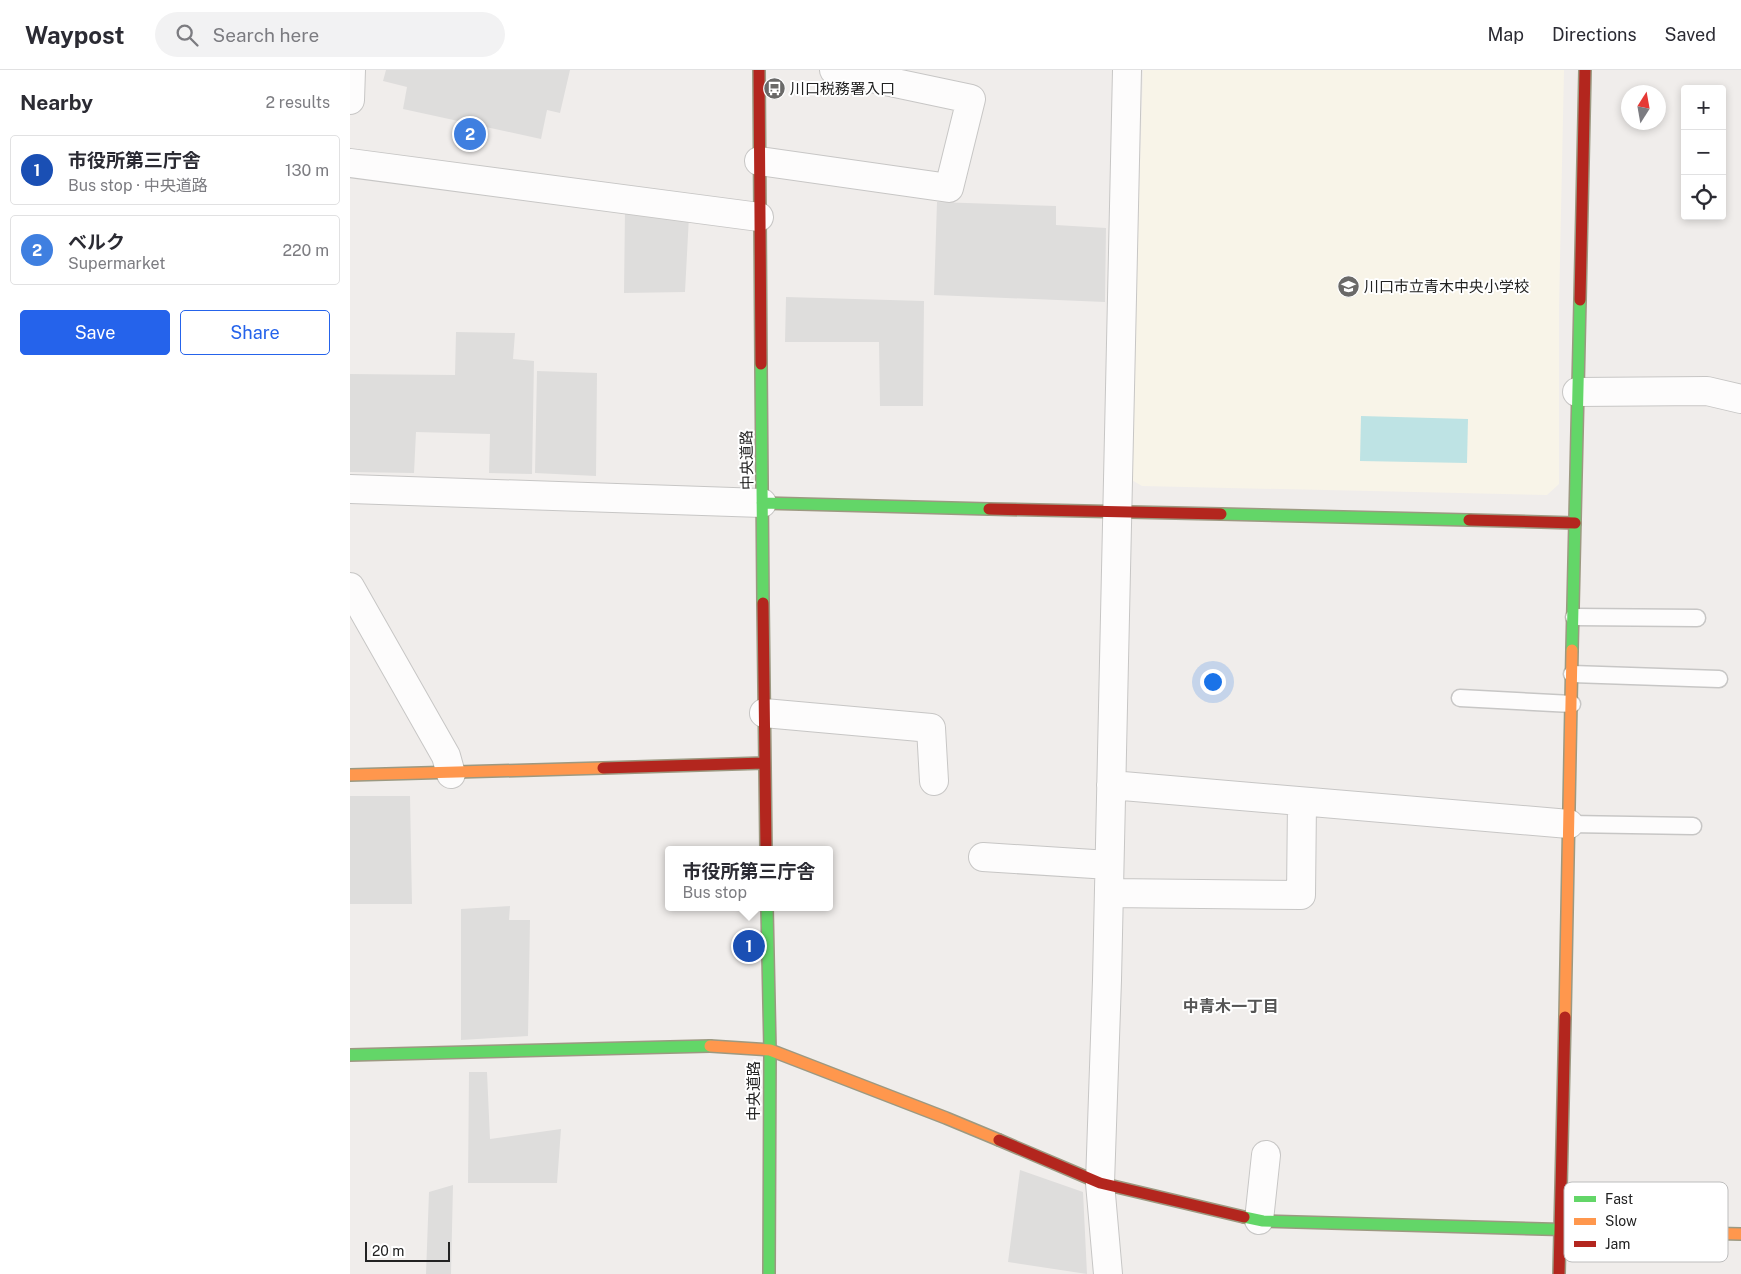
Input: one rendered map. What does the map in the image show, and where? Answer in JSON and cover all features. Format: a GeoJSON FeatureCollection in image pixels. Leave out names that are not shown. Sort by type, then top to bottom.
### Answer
{"type":"FeatureCollection","features":[{"type":"Feature","properties":{"kind":"street"},"geometry":{"type":"LineString","coordinates":[[350,100],[351,70]]}},
{"type":"Feature","properties":{"kind":"street","name":"中央道路"},"geometry":{"type":"LineString","coordinates":[[759,70],[766,846]]}},
{"type":"Feature","properties":{"kind":"street"},"geometry":{"type":"LineString","coordinates":[[759,161],[949,188],[970,99],[834,70]]}},
{"type":"Feature","properties":{"kind":"street"},"geometry":{"type":"LineString","coordinates":[[1108,1274],[1100,1183],[1112,785],[1127,70]]}},
{"type":"Feature","properties":{"kind":"street"},"geometry":{"type":"LineString","coordinates":[[1559,1274],[1585,70]]}},
{"type":"Feature","properties":{"kind":"street"},"geometry":{"type":"LineString","coordinates":[[350,163],[759,217]]}},
{"type":"Feature","properties":{"kind":"street"},"geometry":{"type":"LineString","coordinates":[[1578,392],[1707,391],[1741,399]]}},
{"type":"Feature","properties":{"kind":"street"},"geometry":{"type":"LineString","coordinates":[[350,489],[1118,513],[1575,523]]}},
{"type":"Feature","properties":{"kind":"street"},"geometry":{"type":"LineString","coordinates":[[350,588],[446,756],[451,774]]}},
{"type":"Feature","properties":{"kind":"street"},"geometry":{"type":"LineString","coordinates":[[764,713],[931,728],[934,781]]}},
{"type":"Feature","properties":{"kind":"street"},"geometry":{"type":"LineString","coordinates":[[350,775],[451,774],[765,763]]}},
{"type":"Feature","properties":{"kind":"street"},"geometry":{"type":"LineString","coordinates":[[1112,785],[1569,824]]}},
{"type":"Feature","properties":{"kind":"street"},"geometry":{"type":"LineString","coordinates":[[1109,893],[1301,895],[1302,802]]}},
{"type":"Feature","properties":{"kind":"street"},"geometry":{"type":"LineString","coordinates":[[984,857],[1110,865]]}},
{"type":"Feature","properties":{"kind":"street","name":"中央道路"},"geometry":{"type":"LineString","coordinates":[[767,911],[770,1050],[769,1274]]}},
{"type":"Feature","properties":{"kind":"street"},"geometry":{"type":"LineString","coordinates":[[350,1055],[720,1046],[770,1050],[946,1118],[1100,1183],[1259,1220],[1564,1229]]}},
{"type":"Feature","properties":{"kind":"street"},"geometry":{"type":"LineString","coordinates":[[1259,1220],[1266,1155]]}},
{"type":"Feature","properties":{"kind":"street"},"geometry":{"type":"LineString","coordinates":[[1728,1234],[1741,1234]]}},
{"type":"Feature","properties":{"kind":"lane"},"geometry":{"type":"LineString","coordinates":[[1574,617],[1697,618]]}},
{"type":"Feature","properties":{"kind":"lane"},"geometry":{"type":"LineString","coordinates":[[1572,674],[1719,679]]}},
{"type":"Feature","properties":{"kind":"lane"},"geometry":{"type":"LineString","coordinates":[[1460,698],[1572,704]]}},
{"type":"Feature","properties":{"kind":"lane"},"geometry":{"type":"LineString","coordinates":[[1569,824],[1693,826]]}},
{"type":"Feature","properties":{"kind":"shaded area"},"geometry":{"type":"Polygon","coordinates":[[[386,70],[570,70],[560,113],[547,110],[541,139],[403,109],[407,87],[383,81],[386,70]]]}},
{"type":"Feature","properties":{"kind":"shaded area","name":"川口市立青木中央小学校"},"geometry":{"type":"Polygon","coordinates":[[[1143,70],[1564,70],[1559,307],[1559,484],[1547,495],[1142,486],[1130,479],[1143,70]]]}},
{"type":"Feature","properties":{"kind":"shaded area"},"geometry":{"type":"Polygon","coordinates":[[[937,202],[1056,206],[1056,225],[1106,228],[1105,302],[934,295],[937,202]]]}},
{"type":"Feature","properties":{"kind":"shaded area"},"geometry":{"type":"Polygon","coordinates":[[[625,209],[689,216],[685,292],[624,293],[625,209]]]}},
{"type":"Feature","properties":{"kind":"shaded area"},"geometry":{"type":"Polygon","coordinates":[[[786,297],[924,301],[923,406],[880,406],[879,342],[785,342],[786,297]]]}},
{"type":"Feature","properties":{"kind":"shaded area"},"geometry":{"type":"Polygon","coordinates":[[[456,332],[515,333],[513,359],[534,361],[532,474],[489,473],[490,434],[416,432],[414,473],[350,472],[350,374],[455,375],[456,332]]]}},
{"type":"Feature","properties":{"kind":"shaded area"},"geometry":{"type":"Polygon","coordinates":[[[537,371],[597,373],[596,476],[535,473],[537,371]]]}},
{"type":"Feature","properties":{"kind":"shaded area"},"geometry":{"type":"Polygon","coordinates":[[[350,796],[410,796],[412,904],[350,904],[350,796]]]}},
{"type":"Feature","properties":{"kind":"shaded area"},"geometry":{"type":"Polygon","coordinates":[[[510,906],[509,920],[530,920],[528,1036],[461,1040],[461,909],[510,906]]]}},
{"type":"Feature","properties":{"kind":"shaded area"},"geometry":{"type":"Polygon","coordinates":[[[469,1072],[487,1072],[490,1139],[561,1129],[557,1183],[468,1183],[469,1072]]]}},
{"type":"Feature","properties":{"kind":"shaded area"},"geometry":{"type":"Polygon","coordinates":[[[1020,1170],[1083,1192],[1087,1274],[1008,1262],[1020,1170]]]}},
{"type":"Feature","properties":{"kind":"shaded area"},"geometry":{"type":"Polygon","coordinates":[[[453,1185],[451,1274],[426,1274],[429,1192],[453,1185]]]}},
{"type":"Feature","properties":{"kind":"water"},"geometry":{"type":"Polygon","coordinates":[[[1361,416],[1468,419],[1467,463],[1360,461],[1361,416]]]}},
{"type":"Feature","properties":{"kind":"traffic: fast"},"geometry":{"type":"LineString","coordinates":[[1572,650],[1580,300]]}},
{"type":"Feature","properties":{"kind":"traffic: fast"},"geometry":{"type":"LineString","coordinates":[[761,364],[763,603]]}},
{"type":"Feature","properties":{"kind":"traffic: fast"},"geometry":{"type":"LineString","coordinates":[[762,503],[989,509]]}},
{"type":"Feature","properties":{"kind":"traffic: fast"},"geometry":{"type":"LineString","coordinates":[[1221,514],[1469,520]]}},
{"type":"Feature","properties":{"kind":"traffic: fast"},"geometry":{"type":"LineString","coordinates":[[767,911],[770,1050],[769,1274]]}},
{"type":"Feature","properties":{"kind":"traffic: fast"},"geometry":{"type":"LineString","coordinates":[[350,1055],[710,1046]]}},
{"type":"Feature","properties":{"kind":"traffic: fast"},"geometry":{"type":"LineString","coordinates":[[1244,1217],[1263,1221],[1564,1230]]}},
{"type":"Feature","properties":{"kind":"traffic: slow"},"geometry":{"type":"LineString","coordinates":[[1565,1017],[1572,650]]}},
{"type":"Feature","properties":{"kind":"traffic: slow"},"geometry":{"type":"LineString","coordinates":[[350,775],[603,768]]}},
{"type":"Feature","properties":{"kind":"traffic: slow"},"geometry":{"type":"LineString","coordinates":[[710,1046],[770,1050],[999,1140]]}},
{"type":"Feature","properties":{"kind":"traffic: slow"},"geometry":{"type":"LineString","coordinates":[[1728,1234],[1741,1234]]}},
{"type":"Feature","properties":{"kind":"traffic: jam"},"geometry":{"type":"LineString","coordinates":[[759,70],[761,364]]}},
{"type":"Feature","properties":{"kind":"traffic: jam"},"geometry":{"type":"LineString","coordinates":[[1580,300],[1585,70]]}},
{"type":"Feature","properties":{"kind":"traffic: jam"},"geometry":{"type":"LineString","coordinates":[[989,509],[1221,514]]}},
{"type":"Feature","properties":{"kind":"traffic: jam"},"geometry":{"type":"LineString","coordinates":[[1469,520],[1575,523]]}},
{"type":"Feature","properties":{"kind":"traffic: jam"},"geometry":{"type":"LineString","coordinates":[[763,603],[766,846]]}},
{"type":"Feature","properties":{"kind":"traffic: jam"},"geometry":{"type":"LineString","coordinates":[[603,768],[765,763]]}},
{"type":"Feature","properties":{"kind":"traffic: jam"},"geometry":{"type":"LineString","coordinates":[[1559,1274],[1565,1017]]}},
{"type":"Feature","properties":{"kind":"traffic: jam"},"geometry":{"type":"LineString","coordinates":[[999,1140],[1100,1183],[1244,1217]]}},
{"type":"Feature","properties":{"kind":"place","name":"川口税務署入口"},"geometry":{"type":"Point","coordinates":[774,89]}},
{"type":"Feature","properties":{"kind":"place","name":"ベルク"},"geometry":{"type":"Point","coordinates":[470,134]}},
{"type":"Feature","properties":{"kind":"place","name":"川口市立青木中央小学校"},"geometry":{"type":"Point","coordinates":[1348,287]}},
{"type":"Feature","properties":{"kind":"place","name":"市役所第三庁舎"},"geometry":{"type":"Point","coordinates":[749,946]}},
{"type":"Feature","properties":{"kind":"district","name":"中青木一丁目"},"geometry":{"type":"Point","coordinates":[1231,1006]}}]}
